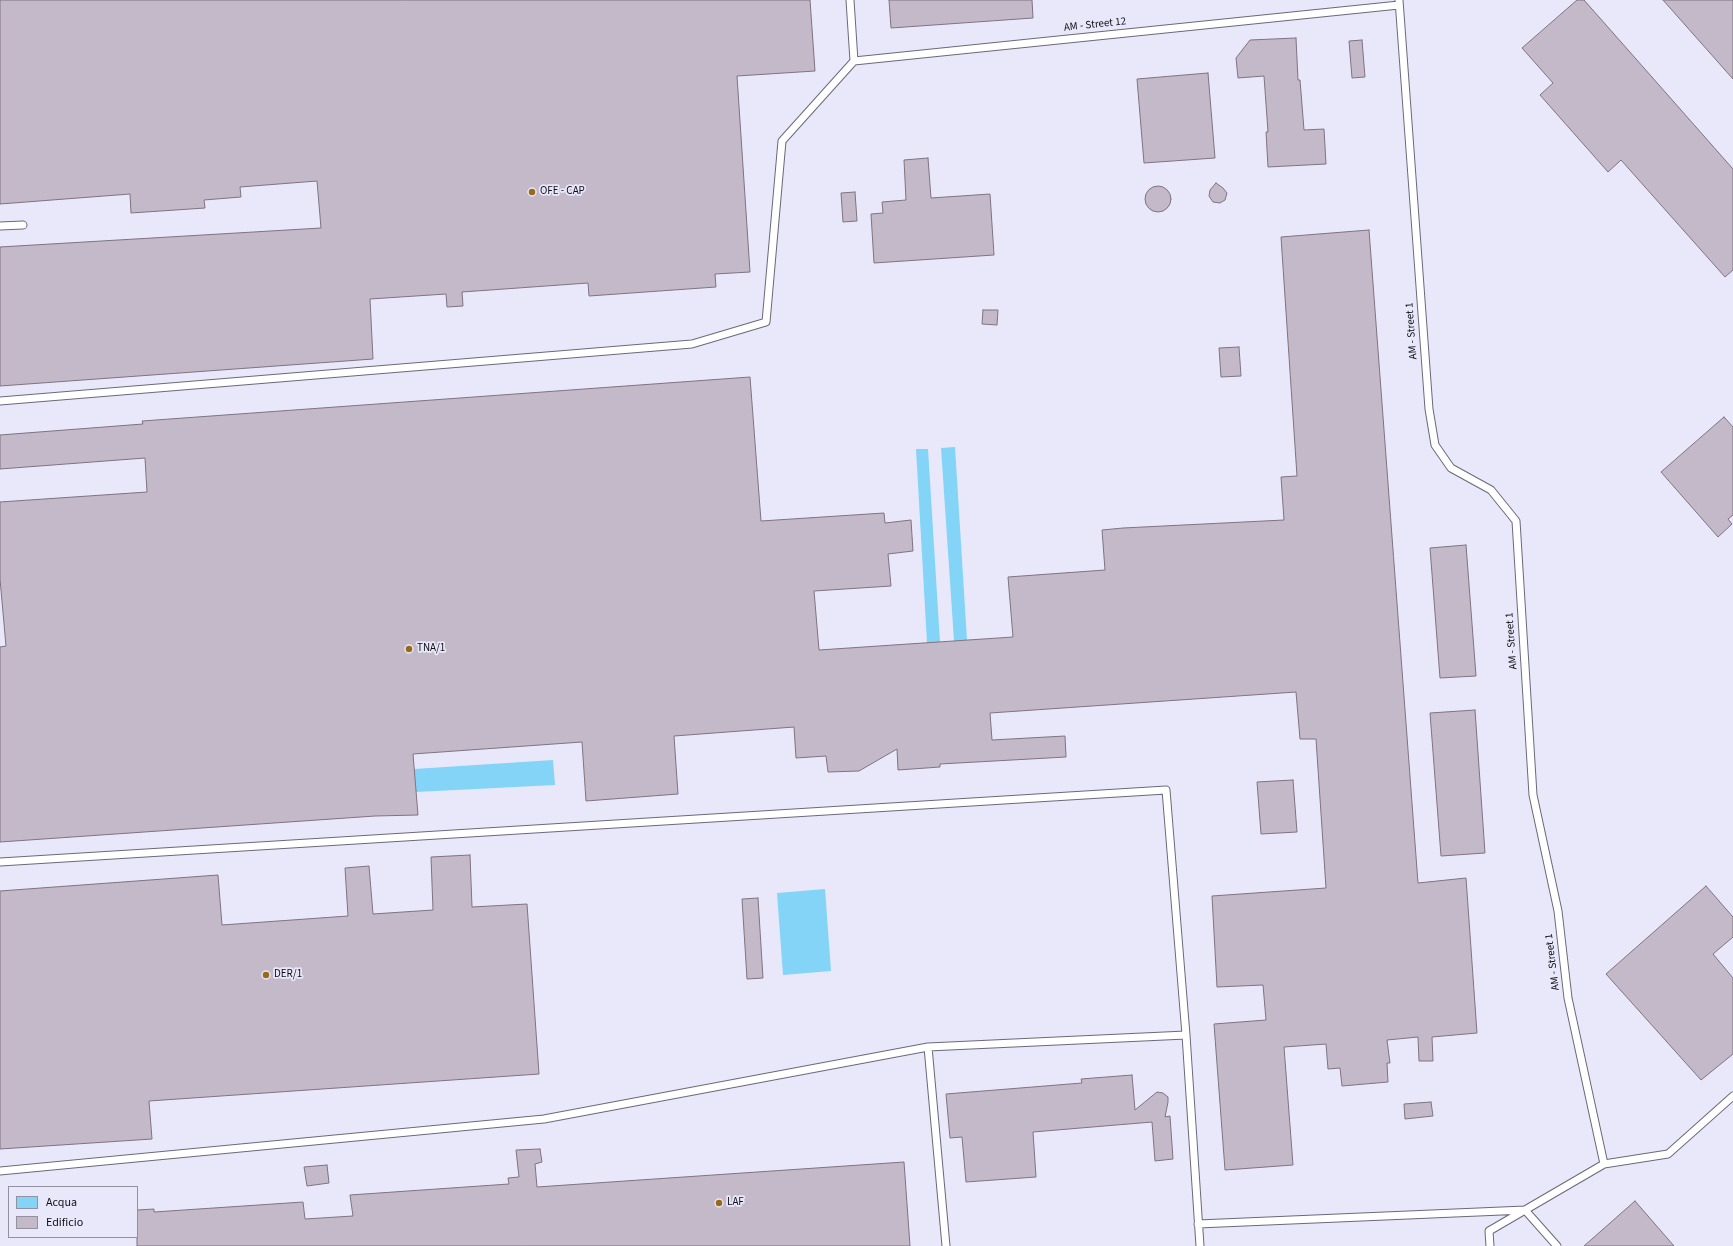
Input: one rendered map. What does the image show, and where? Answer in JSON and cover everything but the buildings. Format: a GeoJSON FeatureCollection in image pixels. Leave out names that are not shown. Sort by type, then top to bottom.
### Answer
{"type":"FeatureCollection","features":[{"type":"Feature","properties":{"kind":"lane"},"geometry":{"type":"LineString","coordinates":[[0,401],[692,344],[766,322],[782,141],[854,61],[850,0]]}},
{"type":"Feature","properties":{"kind":"lane","name":"AM - Street 12"},"geometry":{"type":"LineString","coordinates":[[854,61],[1399,3]]}},
{"type":"Feature","properties":{"kind":"lane","name":"AM - Street 1"},"geometry":{"type":"LineString","coordinates":[[1399,3],[1429,409],[1436,445],[1451,468],[1491,490],[1516,521],[1533,795],[1558,911],[1568,998],[1604,1164]]}},
{"type":"Feature","properties":{"kind":"lane"},"geometry":{"type":"LineString","coordinates":[[0,226],[23,225]]}},
{"type":"Feature","properties":{"kind":"lane"},"geometry":{"type":"LineString","coordinates":[[0,862],[1166,790],[1186,1034],[1200,1246]]}},
{"type":"Feature","properties":{"kind":"lane"},"geometry":{"type":"LineString","coordinates":[[0,1172],[544,1119],[928,1047],[1186,1034]]}},
{"type":"Feature","properties":{"kind":"lane"},"geometry":{"type":"LineString","coordinates":[[928,1047],[946,1246]]}},
{"type":"Feature","properties":{"kind":"lane"},"geometry":{"type":"LineString","coordinates":[[1490,1246],[1489,1231],[1604,1164],[1668,1154],[1733,1096]]}},
{"type":"Feature","properties":{"kind":"lane"},"geometry":{"type":"LineString","coordinates":[[1198,1224],[1525,1210]]}},
{"type":"Feature","properties":{"kind":"lane"},"geometry":{"type":"LineString","coordinates":[[1525,1210],[1557,1246]]}},
{"type":"Feature","properties":{"kind":"water"},"geometry":{"type":"Polygon","coordinates":[[[955,447],[967,640],[954,641],[941,448],[955,447]]]}},
{"type":"Feature","properties":{"kind":"water"},"geometry":{"type":"Polygon","coordinates":[[[916,449],[928,449],[940,642],[927,643],[916,449]]]}},
{"type":"Feature","properties":{"kind":"water"},"geometry":{"type":"Polygon","coordinates":[[[553,760],[555,785],[416,792],[414,769],[553,760]]]}},
{"type":"Feature","properties":{"kind":"water"},"geometry":{"type":"Polygon","coordinates":[[[825,889],[831,971],[783,975],[777,893],[825,889]]]}},
{"type":"Feature","properties":{"kind":"place","name":"OFE - CAP"},"geometry":{"type":"Point","coordinates":[532,192]}},
{"type":"Feature","properties":{"kind":"place","name":"TNA/1"},"geometry":{"type":"Point","coordinates":[409,649]}},
{"type":"Feature","properties":{"kind":"place","name":"DER/1"},"geometry":{"type":"Point","coordinates":[266,975]}},
{"type":"Feature","properties":{"kind":"place","name":"LAF"},"geometry":{"type":"Point","coordinates":[719,1203]}}]}
